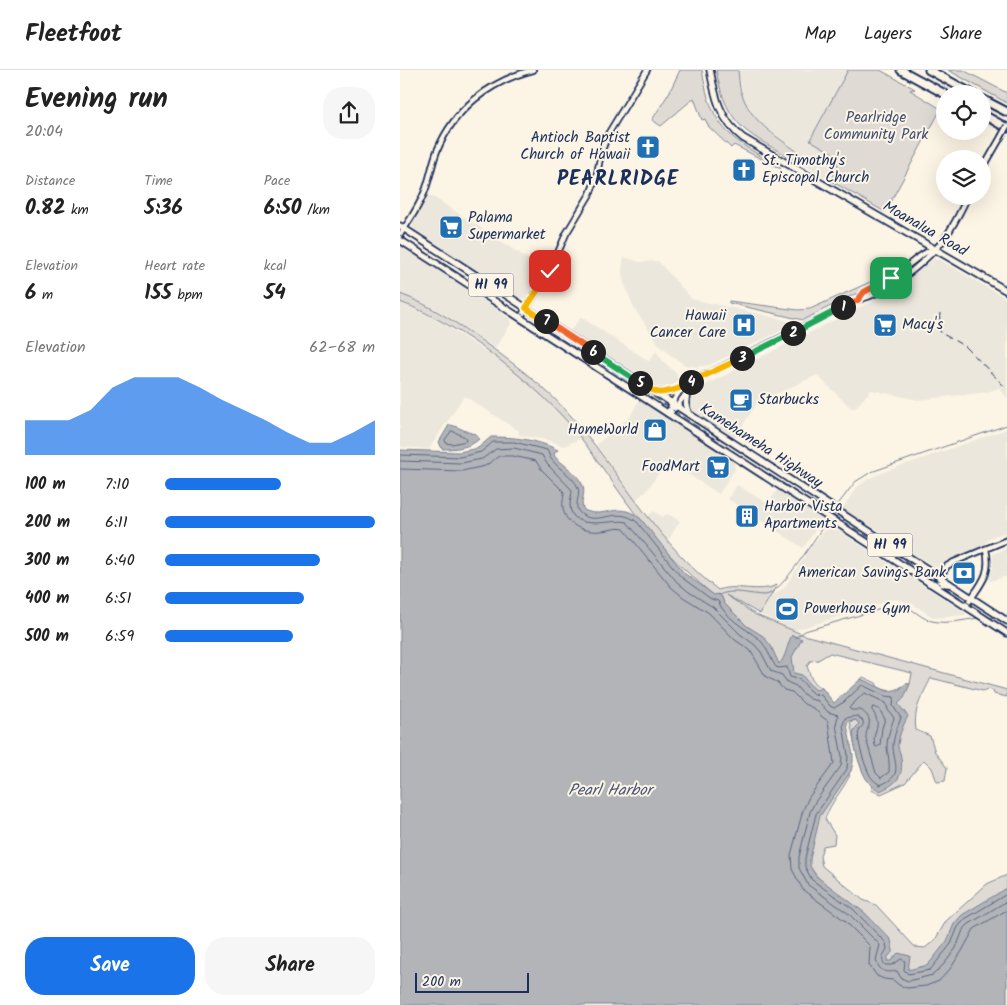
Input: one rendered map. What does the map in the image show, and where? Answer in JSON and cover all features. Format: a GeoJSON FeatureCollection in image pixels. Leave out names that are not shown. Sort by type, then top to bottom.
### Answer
{"type":"FeatureCollection","features":[{"type":"Feature","properties":{"kind":"highway"},"geometry":{"type":"LineString","coordinates":[[900,70],[936,89]]}},
{"type":"Feature","properties":{"kind":"highway"},"geometry":{"type":"LineString","coordinates":[[929,70],[956,85]]}},
{"type":"Feature","properties":{"kind":"highway"},"geometry":{"type":"LineString","coordinates":[[991,104],[1007,112]]}},
{"type":"Feature","properties":{"kind":"highway"},"geometry":{"type":"LineString","coordinates":[[991,119],[1007,127]]}},
{"type":"Feature","properties":{"kind":"main road","name":"Moanalua Road"},"geometry":{"type":"LineString","coordinates":[[710,70],[718,106],[728,124],[737,133],[1007,291]]}},
{"type":"Feature","properties":{"kind":"main road","name":"Kamehameha Highway"},"geometry":{"type":"LineString","coordinates":[[401,230],[526,308],[1007,621]]}},
{"type":"Feature","properties":{"kind":"main road","name":"Kamehameha Highway"},"geometry":{"type":"LineString","coordinates":[[400,240],[1007,633]]}},
{"type":"Feature","properties":{"kind":"main road"},"geometry":{"type":"LineString","coordinates":[[926,581],[940,577]]}},
{"type":"Feature","properties":{"kind":"main road"},"geometry":{"type":"LineString","coordinates":[[926,581],[953,585]]}},
{"type":"Feature","properties":{"kind":"street"},"geometry":{"type":"LineString","coordinates":[[401,230],[426,191],[439,148],[458,116],[491,87],[510,77],[533,70]]}},
{"type":"Feature","properties":{"kind":"street"},"geometry":{"type":"LineString","coordinates":[[520,318],[550,271],[566,234],[590,194],[596,179],[604,142],[646,70]]}},
{"type":"Feature","properties":{"kind":"street"},"geometry":{"type":"LineString","coordinates":[[991,154],[1007,127]]}},
{"type":"Feature","properties":{"kind":"street"},"geometry":{"type":"LineString","coordinates":[[668,414],[685,389],[693,381],[858,300],[872,295],[899,280],[928,257],[941,243],[951,229],[963,205]]}},
{"type":"Feature","properties":{"kind":"street"},"geometry":{"type":"LineString","coordinates":[[654,391],[666,393],[685,389]]}},
{"type":"Feature","properties":{"kind":"street"},"geometry":{"type":"LineString","coordinates":[[685,389],[689,414]]}},
{"type":"Feature","properties":{"kind":"street"},"geometry":{"type":"LineString","coordinates":[[940,577],[948,566],[954,562],[1007,540]]}},
{"type":"Feature","properties":{"kind":"street"},"geometry":{"type":"LineString","coordinates":[[966,606],[988,571],[989,561],[986,549]]}},
{"type":"Feature","properties":{"kind":"shaded area"},"geometry":{"type":"Polygon","coordinates":[[[738,70],[848,70],[810,140],[836,155],[837,170],[831,181],[798,162],[802,155],[759,122],[743,98],[738,70]]]}},
{"type":"Feature","properties":{"kind":"shaded area"},"geometry":{"type":"Polygon","coordinates":[[[432,196],[542,268],[545,273],[526,298],[520,299],[414,230],[412,224],[425,198],[432,196]]]}},
{"type":"Feature","properties":{"kind":"shaded area"},"geometry":{"type":"Polygon","coordinates":[[[400,247],[404,247],[509,318],[511,324],[495,348],[433,308],[400,294],[400,247]]]}},
{"type":"Feature","properties":{"kind":"shaded area"},"geometry":{"type":"Polygon","coordinates":[[[624,257],[640,262],[658,261],[692,299],[785,320],[789,322],[789,327],[709,365],[697,367],[685,365],[669,354],[664,348],[662,349],[634,308],[623,280],[624,257]]]}},
{"type":"Feature","properties":{"kind":"shaded area"},"geometry":{"type":"Polygon","coordinates":[[[934,259],[940,260],[1007,299],[1007,398],[999,388],[988,392],[918,400],[871,390],[855,408],[851,408],[817,375],[757,403],[734,439],[692,410],[689,399],[698,389],[878,298],[934,259]]]}},
{"type":"Feature","properties":{"kind":"shaded area"},"geometry":{"type":"Polygon","coordinates":[[[400,302],[434,318],[504,363],[557,409],[582,438],[564,446],[546,440],[519,435],[519,431],[464,396],[429,449],[402,447],[400,445],[400,302]]]}},
{"type":"Feature","properties":{"kind":"shaded area"},"geometry":{"type":"Polygon","coordinates":[[[581,317],[649,361],[656,351],[662,360],[677,374],[678,380],[674,385],[666,389],[657,387],[570,331],[581,317]]]}},
{"type":"Feature","properties":{"kind":"shaded area"},"geometry":{"type":"Polygon","coordinates":[[[639,400],[734,462],[735,469],[719,494],[667,461],[647,490],[636,500],[596,445],[630,417],[639,400]]]}},
{"type":"Feature","properties":{"kind":"shaded area"},"geometry":{"type":"Polygon","coordinates":[[[1007,429],[1007,532],[991,537],[980,549],[952,559],[939,569],[842,509],[856,488],[868,479],[1007,429]]]}},
{"type":"Feature","properties":{"kind":"shaded area"},"geometry":{"type":"Polygon","coordinates":[[[737,485],[768,504],[777,490],[823,519],[803,548],[728,499],[737,485]]]}},
{"type":"Feature","properties":{"kind":"shaded area"},"geometry":{"type":"Polygon","coordinates":[[[654,511],[663,517],[666,514],[680,521],[668,541],[648,516],[654,511]]]}},
{"type":"Feature","properties":{"kind":"shaded area"},"geometry":{"type":"Polygon","coordinates":[[[829,525],[966,613],[964,615],[934,618],[913,604],[895,599],[793,631],[760,614],[772,596],[784,588],[813,544],[829,525]]]}},
{"type":"Feature","properties":{"kind":"shaded area"},"geometry":{"type":"Polygon","coordinates":[[[1007,548],[1007,576],[991,581],[988,579],[993,569],[993,554],[1007,548]]]}},
{"type":"Feature","properties":{"kind":"green space"},"geometry":{"type":"Polygon","coordinates":[[[680,70],[702,70],[712,109],[724,129],[743,145],[781,169],[734,145],[731,148],[709,127],[705,119],[702,120],[694,98],[661,126],[652,120],[669,93],[680,70]]]}},
{"type":"Feature","properties":{"kind":"green space"},"geometry":{"type":"Polygon","coordinates":[[[716,70],[738,70],[741,91],[753,115],[768,130],[802,155],[798,162],[754,136],[734,118],[721,90],[716,70]]]}},
{"type":"Feature","properties":{"kind":"green space","name":"Pearlridge Community Park"},"geometry":{"type":"Polygon","coordinates":[[[848,70],[880,70],[915,89],[910,90],[936,106],[936,118],[885,212],[831,181],[836,171],[836,155],[810,140],[848,70]]]}},
{"type":"Feature","properties":{"kind":"green space"},"geometry":{"type":"Polygon","coordinates":[[[948,70],[963,70],[1007,93],[1007,103],[991,94],[991,85],[975,85],[948,70]]]}},
{"type":"Feature","properties":{"kind":"green space"},"geometry":{"type":"Polygon","coordinates":[[[879,278],[880,280],[877,283],[803,320],[729,303],[729,301],[798,310],[810,309],[879,278]]]}},
{"type":"Feature","properties":{"kind":"green space"},"geometry":{"type":"Polygon","coordinates":[[[400,294],[433,309],[465,329],[513,363],[552,396],[586,434],[663,536],[698,573],[718,590],[725,588],[763,589],[777,585],[760,614],[726,595],[756,615],[804,635],[1007,690],[1007,697],[994,694],[989,689],[983,691],[931,678],[917,709],[916,730],[930,736],[935,752],[947,768],[945,781],[937,782],[932,768],[924,760],[905,783],[881,794],[871,790],[873,786],[863,772],[857,756],[850,722],[856,720],[859,724],[861,752],[858,683],[863,677],[876,683],[878,687],[892,690],[910,684],[912,673],[830,653],[818,660],[810,661],[807,666],[813,682],[822,688],[823,692],[816,694],[792,678],[782,662],[779,664],[740,620],[678,564],[655,539],[580,437],[544,398],[522,378],[473,341],[448,325],[400,302],[400,294]]]}},
{"type":"Feature","properties":{"kind":"green space"},"geometry":{"type":"Polygon","coordinates":[[[845,772],[850,775],[830,807],[825,819],[835,835],[834,844],[823,846],[820,856],[822,866],[863,900],[876,905],[915,947],[925,948],[935,940],[946,921],[987,884],[1007,875],[1007,893],[953,937],[926,975],[888,965],[808,865],[818,815],[845,772]]]}},
{"type":"Feature","properties":{"kind":"water"},"geometry":{"type":"Polygon","coordinates":[[[449,425],[476,434],[479,439],[467,446],[442,449],[439,442],[449,425]]]}},
{"type":"Feature","properties":{"kind":"water","name":"Pearl Harbor"},"geometry":{"type":"Polygon","coordinates":[[[491,437],[525,439],[558,450],[554,453],[555,457],[575,474],[583,486],[582,504],[584,510],[598,513],[618,510],[632,513],[640,518],[684,573],[714,595],[718,594],[722,597],[724,603],[747,626],[763,636],[771,646],[779,664],[792,635],[802,639],[792,657],[794,673],[802,675],[816,690],[822,688],[834,703],[861,679],[887,691],[897,691],[906,684],[910,684],[904,698],[898,704],[908,716],[898,743],[902,765],[900,775],[890,786],[880,791],[867,780],[859,763],[853,735],[854,730],[859,724],[856,720],[848,721],[847,725],[853,755],[851,771],[820,816],[810,866],[816,876],[865,913],[891,940],[893,951],[887,961],[891,961],[898,953],[910,956],[908,970],[928,965],[947,941],[954,924],[962,915],[1007,888],[1007,1005],[400,1005],[400,450],[459,452],[478,448],[491,437]]]}},
{"type":"Feature","properties":{"kind":"waterway"},"geometry":{"type":"LineString","coordinates":[[836,507],[855,482],[871,472],[1007,425]]}},
{"type":"Feature","properties":{"kind":"waterway"},"geometry":{"type":"LineString","coordinates":[[719,595],[730,592],[765,595],[772,592],[789,575],[828,519]]}},
{"type":"Feature","properties":{"kind":"waterway"},"geometry":{"type":"LineString","coordinates":[[796,637],[805,631],[898,604],[906,606],[922,617],[932,621],[952,622],[979,618]]}},
{"type":"Feature","properties":{"kind":"waterway"},"geometry":{"type":"LineString","coordinates":[[988,618],[996,617]]}},
{"type":"Feature","properties":{"kind":"railway"},"geometry":{"type":"LineString","coordinates":[[400,235],[443,265],[646,392],[782,484],[885,547],[1007,629]]}},
{"type":"Feature","properties":{"kind":"railway"},"geometry":{"type":"LineString","coordinates":[[940,313],[939,328],[941,333],[966,347],[1007,389]]}},
{"type":"Feature","properties":{"kind":"place","name":"Antioch Baptist Church of Hawaii"},"geometry":{"type":"Point","coordinates":[648,147]}},
{"type":"Feature","properties":{"kind":"place","name":"St. Timothy's Episcopal Church"},"geometry":{"type":"Point","coordinates":[744,170]}},
{"type":"Feature","properties":{"kind":"place","name":"Palama Supermarket"},"geometry":{"type":"Point","coordinates":[451,227]}},
{"type":"Feature","properties":{"kind":"place","name":"Hawaii Cancer Care"},"geometry":{"type":"Point","coordinates":[744,325]}},
{"type":"Feature","properties":{"kind":"place","name":"Macy's"},"geometry":{"type":"Point","coordinates":[885,325]}},
{"type":"Feature","properties":{"kind":"place","name":"Starbucks"},"geometry":{"type":"Point","coordinates":[741,400]}},
{"type":"Feature","properties":{"kind":"place","name":"HomeWorld"},"geometry":{"type":"Point","coordinates":[655,430]}},
{"type":"Feature","properties":{"kind":"place","name":"FoodMart"},"geometry":{"type":"Point","coordinates":[718,467]}},
{"type":"Feature","properties":{"kind":"place","name":"Harbor Vista Apartments"},"geometry":{"type":"Point","coordinates":[747,516]}},
{"type":"Feature","properties":{"kind":"place","name":"American Savings Bank"},"geometry":{"type":"Point","coordinates":[964,573]}},
{"type":"Feature","properties":{"kind":"place","name":"Powerhouse Gym"},"geometry":{"type":"Point","coordinates":[787,609]}},
{"type":"Feature","properties":{"kind":"district","name":"PEARLRIDGE"},"geometry":{"type":"Point","coordinates":[618,180]}},
{"type":"Feature","properties":{"kind":"route"},"geometry":{"type":"LineString","coordinates":[[550,271],[526,308],[654,391],[664,394],[687,386],[693,381],[858,300],[864,292],[891,278]]}}]}
